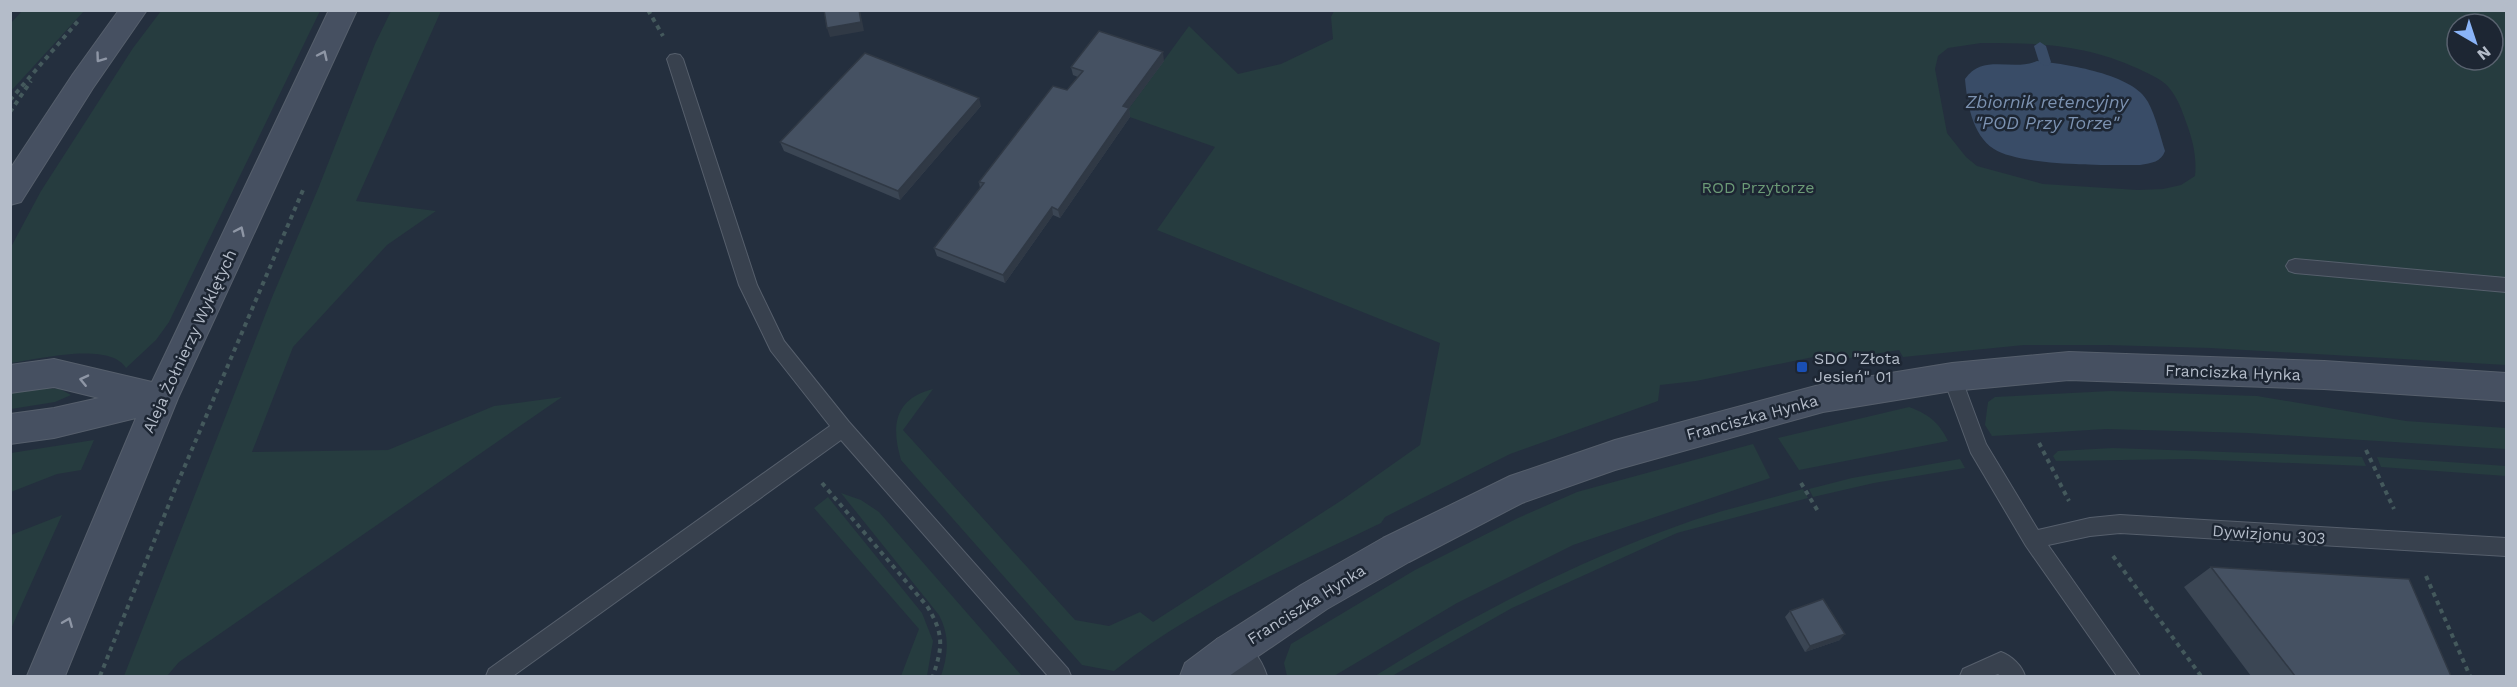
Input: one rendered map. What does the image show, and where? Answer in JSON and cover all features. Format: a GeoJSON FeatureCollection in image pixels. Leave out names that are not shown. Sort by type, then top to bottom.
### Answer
{"type":"FeatureCollection","features":[{"type":"Feature","properties":{"kind":"street"},"geometry":{"type":"LineString","coordinates":[[10,194],[83,81],[134,10]]}},
{"type":"Feature","properties":{"kind":"street","name":"Aleja Żołnierzy Wyklętych"},"geometry":{"type":"LineString","coordinates":[[46,676],[161,398],[343,10]]}},
{"type":"Feature","properties":{"kind":"street","name":"Franciszka Hynka"},"geometry":{"type":"LineString","coordinates":[[1199,676],[1239,664],[1314,597],[1396,550],[1510,492],[1615,454],[1823,398],[1952,377],[2069,366],[2324,375],[2506,387]]}},
{"type":"Feature","properties":{"kind":"street"},"geometry":{"type":"LineString","coordinates":[[10,379],[54,373],[161,398]]}},
{"type":"Feature","properties":{"kind":"street"},"geometry":{"type":"LineString","coordinates":[[10,429],[54,423],[161,398]]}},
{"type":"Feature","properties":{"kind":"lane"},"geometry":{"type":"LineString","coordinates":[[675,59],[748,285],[777,346],[842,428],[1061,676]]}},
{"type":"Feature","properties":{"kind":"lane"},"geometry":{"type":"LineString","coordinates":[[2295,266],[2506,285]]}},
{"type":"Feature","properties":{"kind":"lane"},"geometry":{"type":"LineString","coordinates":[[1952,377],[1978,447],[2032,540],[2129,676]]}},
{"type":"Feature","properties":{"kind":"lane"},"geometry":{"type":"LineString","coordinates":[[496,676],[842,428]]}},
{"type":"Feature","properties":{"kind":"lane","name":"Dywizjonu 303"},"geometry":{"type":"LineString","coordinates":[[2032,540],[2090,527],[2120,524],[2506,547]]}},
{"type":"Feature","properties":{"kind":"lane"},"geometry":{"type":"LineString","coordinates":[[1970,676],[2001,662],[2015,676]]}},
{"type":"Feature","properties":{"kind":"path"},"geometry":{"type":"LineString","coordinates":[[10,100],[81,19]]}},
{"type":"Feature","properties":{"kind":"path"},"geometry":{"type":"LineString","coordinates":[[10,112],[38,70]]}},
{"type":"Feature","properties":{"kind":"path"},"geometry":{"type":"LineString","coordinates":[[100,676],[197,436],[304,186]]}},
{"type":"Feature","properties":{"kind":"path"},"geometry":{"type":"LineString","coordinates":[[2039,443],[2074,510]]}},
{"type":"Feature","properties":{"kind":"path"},"geometry":{"type":"LineString","coordinates":[[2366,450],[2384,488]]}},
{"type":"Feature","properties":{"kind":"path"},"geometry":{"type":"LineString","coordinates":[[1801,483],[1819,513]]}},
{"type":"Feature","properties":{"kind":"path"},"geometry":{"type":"LineString","coordinates":[[833,496],[927,606],[939,624],[943,648],[933,676]]}},
{"type":"Feature","properties":{"kind":"path"},"geometry":{"type":"LineString","coordinates":[[2411,543],[2470,676]]}},
{"type":"Feature","properties":{"kind":"path"},"geometry":{"type":"LineString","coordinates":[[2121,550],[2110,552],[2201,676]]}},
{"type":"Feature","properties":{"kind":"green space"},"geometry":{"type":"Polygon","coordinates":[[[22,11],[84,11],[11,91],[11,23],[22,11]]]}},
{"type":"Feature","properties":{"kind":"green space"},"geometry":{"type":"Polygon","coordinates":[[[161,11],[320,11],[169,322],[156,340],[126,368],[118,360],[90,353],[11,363],[11,247],[41,191],[133,48],[161,11]]]}},
{"type":"Feature","properties":{"kind":"green space"},"geometry":{"type":"Polygon","coordinates":[[[391,11],[441,11],[356,201],[436,211],[387,245],[293,347],[252,452],[388,450],[494,406],[562,397],[179,662],[167,676],[124,676],[273,295],[375,44],[391,11]]]}},
{"type":"Feature","properties":{"kind":"green space","name":"ROD Przytorze"},"geometry":{"type":"Polygon","coordinates":[[[1334,11],[2506,11],[2506,365],[2210,348],[2024,345],[1903,357],[1899,350],[1837,360],[1833,353],[1696,381],[1660,385],[1658,401],[1510,454],[1385,517],[1381,523],[1277,572],[1209,608],[1144,648],[1114,671],[1082,665],[901,460],[896,436],[899,416],[903,407],[910,400],[933,389],[903,430],[1075,620],[1109,626],[1140,612],[1153,622],[1342,500],[1420,445],[1440,343],[1157,230],[1215,147],[1124,115],[1189,26],[1238,74],[1281,64],[1333,39],[1331,17],[1334,11]],[[1981,43],[1948,48],[1938,56],[1935,69],[1947,133],[1966,157],[1977,166],[2043,184],[2138,190],[2163,189],[2181,185],[2195,176],[2194,149],[2183,113],[2173,93],[2160,80],[2100,54],[2062,47],[1981,43]]]}},
{"type":"Feature","properties":{"kind":"green space"},"geometry":{"type":"Polygon","coordinates":[[[38,388],[60,389],[71,395],[55,402],[11,409],[11,392],[38,388]]]}},
{"type":"Feature","properties":{"kind":"green space"},"geometry":{"type":"Polygon","coordinates":[[[2111,391],[2257,396],[2406,421],[2506,428],[2506,449],[2248,433],[2106,429],[1992,436],[1985,425],[1988,402],[1995,397],[2111,391]]]}},
{"type":"Feature","properties":{"kind":"green space"},"geometry":{"type":"Polygon","coordinates":[[[1909,407],[1932,419],[1948,441],[1799,470],[1778,438],[1909,407]]]}},
{"type":"Feature","properties":{"kind":"green space"},"geometry":{"type":"Polygon","coordinates":[[[94,440],[81,470],[57,474],[11,492],[11,453],[94,440]]]}},
{"type":"Feature","properties":{"kind":"green space"},"geometry":{"type":"Polygon","coordinates":[[[1753,444],[1770,478],[1573,545],[1457,603],[1334,676],[1287,676],[1284,663],[1291,644],[1415,570],[1518,518],[1577,492],[1753,444]]]}},
{"type":"Feature","properties":{"kind":"green space"},"geometry":{"type":"Polygon","coordinates":[[[2113,448],[2362,457],[2366,466],[2189,459],[2056,461],[2053,456],[2058,451],[2113,448]]]}},
{"type":"Feature","properties":{"kind":"green space"},"geometry":{"type":"Polygon","coordinates":[[[2377,457],[2506,466],[2506,476],[2381,467],[2377,457]]]}},
{"type":"Feature","properties":{"kind":"green space"},"geometry":{"type":"Polygon","coordinates":[[[1960,459],[1965,468],[1874,483],[1813,497],[1809,489],[1852,478],[1960,459]]]}},
{"type":"Feature","properties":{"kind":"green space"},"geometry":{"type":"Polygon","coordinates":[[[1803,489],[1808,498],[1677,533],[1512,608],[1392,676],[1375,676],[1485,612],[1601,556],[1695,520],[1803,489]]]}},
{"type":"Feature","properties":{"kind":"green space"},"geometry":{"type":"Polygon","coordinates":[[[841,493],[861,500],[879,512],[1022,676],[941,676],[947,646],[945,630],[939,615],[841,493]]]}},
{"type":"Feature","properties":{"kind":"green space"},"geometry":{"type":"Polygon","coordinates":[[[828,497],[922,613],[933,641],[927,676],[901,676],[919,629],[814,508],[828,497]]]}},
{"type":"Feature","properties":{"kind":"green space"},"geometry":{"type":"Polygon","coordinates":[[[62,515],[17,615],[11,629],[11,535],[62,515]]]}},
{"type":"Feature","properties":{"kind":"water","name":"Zbiornik retencyjny \"POD Przy Torze\""},"geometry":{"type":"Polygon","coordinates":[[[2037,61],[2098,72],[2129,84],[2140,92],[2148,102],[2158,126],[2165,151],[2161,158],[2152,163],[2140,165],[2043,162],[2006,155],[1994,149],[1980,135],[1976,127],[1969,108],[1965,79],[1972,71],[1980,67],[2028,64],[2037,61]]]}},
{"type":"Feature","properties":{"kind":"building"},"geometry":{"type":"Polygon","coordinates":[[[824,10],[859,10],[861,22],[827,28],[824,10]]]}},
{"type":"Feature","properties":{"kind":"building"},"geometry":{"type":"Polygon","coordinates":[[[1099,31],[1163,52],[1123,106],[1129,108],[1058,210],[1052,207],[1003,275],[934,248],[984,183],[979,182],[1053,86],[1067,90],[1083,71],[1071,67],[1099,31]]]}},
{"type":"Feature","properties":{"kind":"building"},"geometry":{"type":"Polygon","coordinates":[[[865,53],[979,98],[898,191],[780,142],[865,53]]]}},
{"type":"Feature","properties":{"kind":"building"},"geometry":{"type":"Polygon","coordinates":[[[2211,567],[2409,579],[2451,676],[2295,676],[2211,567]]]}},
{"type":"Feature","properties":{"kind":"building"},"geometry":{"type":"Polygon","coordinates":[[[1823,599],[1845,634],[1810,646],[1790,611],[1823,599]]]}},
{"type":"Feature","properties":{"kind":"waterway"},"geometry":{"type":"LineString","coordinates":[[2040,46],[2045,62]]}},
{"type":"Feature","properties":{"kind":"place","name":"SDO \"Złota Jesień\" 01"},"geometry":{"type":"Point","coordinates":[1802,367]}}]}
